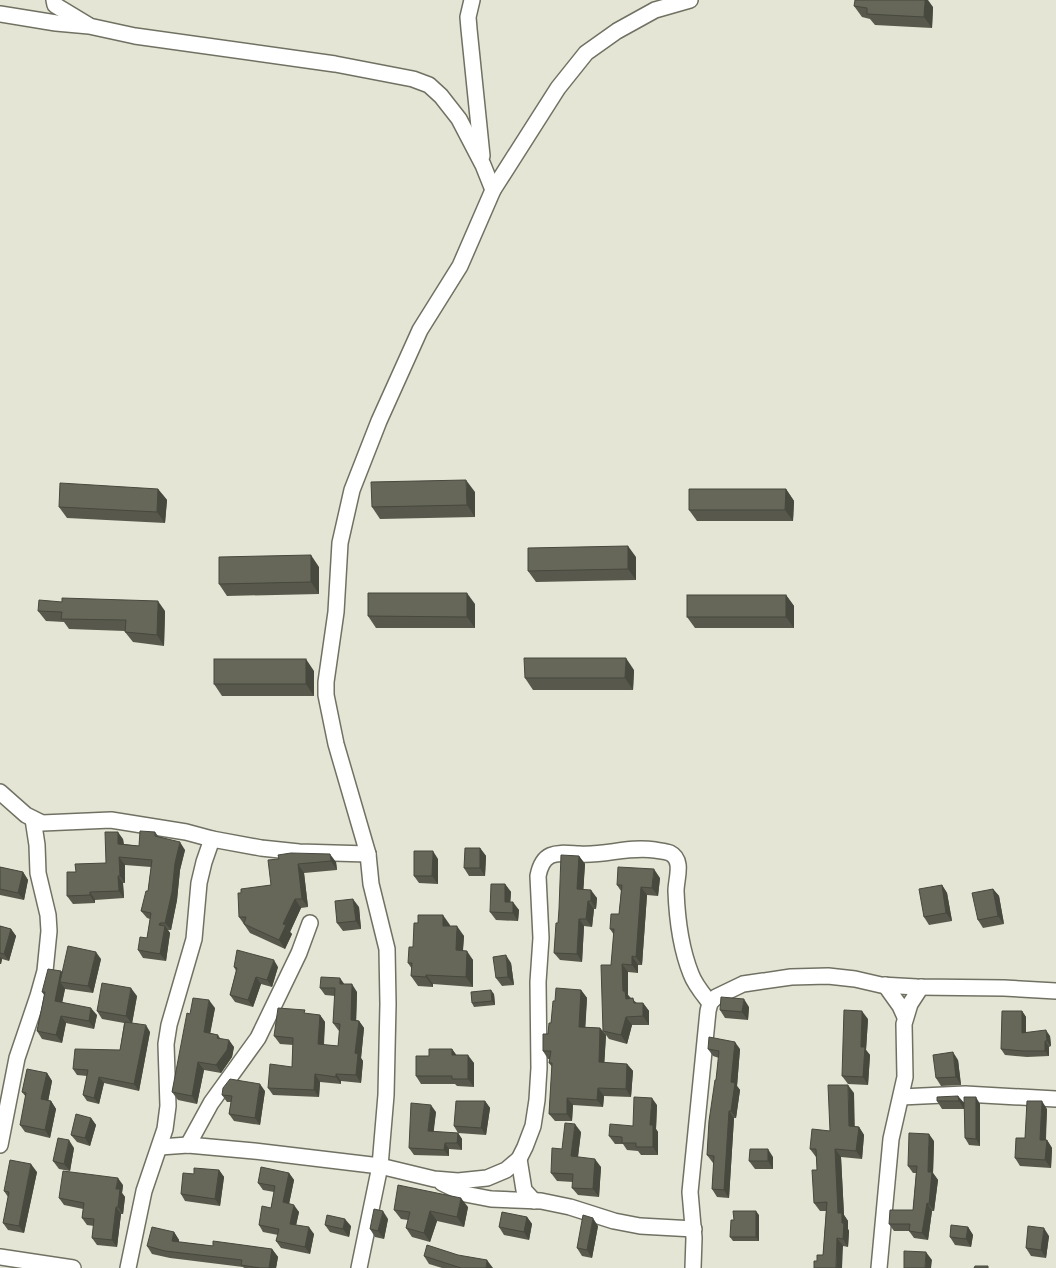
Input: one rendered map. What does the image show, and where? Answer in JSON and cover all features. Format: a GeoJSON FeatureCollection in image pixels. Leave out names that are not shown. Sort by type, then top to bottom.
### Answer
{"type":"FeatureCollection","features":[{"type":"Feature","properties":{"kind":"street"},"geometry":{"type":"LineString","coordinates":[[54,0],[55,4],[89,26]]}},
{"type":"Feature","properties":{"kind":"street"},"geometry":{"type":"LineString","coordinates":[[472,0],[468,17],[483,165]]}},
{"type":"Feature","properties":{"kind":"street"},"geometry":{"type":"LineString","coordinates":[[359,1268],[380,1166],[386,1095],[387,949],[371,884],[368,854],[336,744],[326,695],[326,682],[336,612],[340,543],[352,490],[397,379],[420,330],[460,266],[493,190],[558,88],[586,54],[617,31],[654,10],[689,0]]}},
{"type":"Feature","properties":{"kind":"street"},"geometry":{"type":"LineString","coordinates":[[0,14],[89,26],[134,36],[335,64],[413,79],[429,85],[441,96],[458,119],[483,165],[493,190]]}},
{"type":"Feature","properties":{"kind":"street"},"geometry":{"type":"LineString","coordinates":[[0,792],[33,819],[42,823],[111,820],[186,832],[261,848],[299,852],[368,854]]}},
{"type":"Feature","properties":{"kind":"street"},"geometry":{"type":"LineString","coordinates":[[0,1145],[18,1058],[45,971],[49,931],[48,915],[38,873],[37,845],[33,819]]}},
{"type":"Feature","properties":{"kind":"street"},"geometry":{"type":"LineString","coordinates":[[128,1268],[144,1191],[165,1129],[168,1106],[166,1044],[169,1025],[194,939],[199,883],[212,839]]}},
{"type":"Feature","properties":{"kind":"street"},"geometry":{"type":"LineString","coordinates":[[434,1180],[458,1181],[487,1178],[506,1170],[519,1159],[533,1126],[539,1068],[538,982],[540,938],[538,876],[544,861],[555,853],[595,854],[634,848],[663,851],[676,857],[678,863],[676,890],[678,917],[684,948],[691,974],[699,989],[710,1003]]}},
{"type":"Feature","properties":{"kind":"street"},"geometry":{"type":"LineString","coordinates":[[188,1144],[211,1103],[258,1038],[299,953],[310,923]]}},
{"type":"Feature","properties":{"kind":"street"},"geometry":{"type":"LineString","coordinates":[[693,1268],[694,1229],[690,1192],[708,1010],[710,1003],[716,997],[743,984],[791,977],[828,976],[886,985],[921,988],[1004,988],[1056,992]]}},
{"type":"Feature","properties":{"kind":"street"},"geometry":{"type":"LineString","coordinates":[[886,985],[900,1006],[905,1018]]}},
{"type":"Feature","properties":{"kind":"street"},"geometry":{"type":"LineString","coordinates":[[879,1268],[891,1139],[905,1077],[905,1018],[910,1004],[921,988]]}},
{"type":"Feature","properties":{"kind":"street"},"geometry":{"type":"LineString","coordinates":[[901,1097],[965,1094],[1056,1099]]}},
{"type":"Feature","properties":{"kind":"street"},"geometry":{"type":"LineString","coordinates":[[160,1147],[188,1144],[380,1166],[434,1180],[465,1194],[491,1199],[534,1201],[570,1208],[614,1222],[640,1226],[694,1229]]}},
{"type":"Feature","properties":{"kind":"street"},"geometry":{"type":"LineString","coordinates":[[519,1159],[524,1190],[534,1201]]}},
{"type":"Feature","properties":{"kind":"street"},"geometry":{"type":"LineString","coordinates":[[0,1257],[73,1268]]}},
{"type":"Feature","properties":{"kind":"building"},"geometry":{"type":"Polygon","coordinates":[[[855,0],[925,0],[924,17],[867,14],[867,8],[854,6],[855,0]]]}},
{"type":"Feature","properties":{"kind":"building"},"geometry":{"type":"Polygon","coordinates":[[[466,480],[467,505],[372,507],[371,482],[466,480]]]}},
{"type":"Feature","properties":{"kind":"building"},"geometry":{"type":"Polygon","coordinates":[[[60,483],[158,489],[157,512],[59,507],[60,483]]]}},
{"type":"Feature","properties":{"kind":"building"},"geometry":{"type":"Polygon","coordinates":[[[689,489],[786,489],[785,510],[689,510],[689,489]]]}},
{"type":"Feature","properties":{"kind":"building"},"geometry":{"type":"Polygon","coordinates":[[[628,546],[628,569],[528,571],[528,548],[628,546]]]}},
{"type":"Feature","properties":{"kind":"building"},"geometry":{"type":"Polygon","coordinates":[[[311,555],[311,582],[219,584],[219,557],[311,555]]]}},
{"type":"Feature","properties":{"kind":"building"},"geometry":{"type":"Polygon","coordinates":[[[368,593],[467,593],[467,617],[368,616],[368,593]]]}},
{"type":"Feature","properties":{"kind":"building"},"geometry":{"type":"Polygon","coordinates":[[[687,595],[786,595],[786,617],[687,617],[687,595]]]}},
{"type":"Feature","properties":{"kind":"building"},"geometry":{"type":"Polygon","coordinates":[[[62,598],[158,601],[157,635],[125,632],[126,620],[61,619],[62,612],[38,611],[39,600],[62,602],[62,598]]]}},
{"type":"Feature","properties":{"kind":"building"},"geometry":{"type":"Polygon","coordinates":[[[524,658],[626,658],[625,678],[525,678],[524,658]]]}},
{"type":"Feature","properties":{"kind":"building"},"geometry":{"type":"Polygon","coordinates":[[[214,659],[306,659],[306,684],[214,684],[214,659]]]}},
{"type":"Feature","properties":{"kind":"building"},"geometry":{"type":"Polygon","coordinates":[[[140,831],[155,832],[155,836],[180,842],[165,923],[160,923],[159,925],[165,926],[160,954],[138,950],[140,937],[147,938],[151,913],[141,911],[146,891],[148,891],[152,860],[119,857],[119,891],[90,892],[90,895],[67,896],[67,872],[76,872],[75,864],[106,863],[105,832],[118,832],[118,844],[139,846],[140,831]]]}},
{"type":"Feature","properties":{"kind":"building"},"geometry":{"type":"Polygon","coordinates":[[[465,848],[480,848],[480,868],[464,868],[465,848]]]}},
{"type":"Feature","properties":{"kind":"building"},"geometry":{"type":"Polygon","coordinates":[[[414,851],[433,851],[432,876],[414,876],[414,851]]]}},
{"type":"Feature","properties":{"kind":"building"},"geometry":{"type":"Polygon","coordinates":[[[291,853],[330,854],[331,861],[298,864],[302,899],[295,899],[283,924],[286,925],[279,940],[244,924],[246,917],[239,917],[238,893],[241,893],[241,889],[271,885],[268,860],[279,859],[278,855],[291,853]]]}},
{"type":"Feature","properties":{"kind":"building"},"geometry":{"type":"Polygon","coordinates":[[[561,855],[579,856],[577,889],[591,890],[591,901],[588,901],[586,919],[579,919],[577,954],[554,953],[559,909],[561,855]]]}},
{"type":"Feature","properties":{"kind":"building"},"geometry":{"type":"Polygon","coordinates":[[[0,867],[23,872],[18,893],[0,889],[0,867]]]}},
{"type":"Feature","properties":{"kind":"building"},"geometry":{"type":"Polygon","coordinates":[[[618,867],[654,869],[652,888],[641,887],[636,957],[632,956],[632,965],[622,964],[623,991],[625,991],[626,999],[633,998],[634,1003],[643,1003],[643,1016],[626,1017],[621,1035],[603,1031],[601,965],[611,965],[614,929],[610,929],[611,914],[619,914],[622,885],[617,885],[618,867]]]}},
{"type":"Feature","properties":{"kind":"building"},"geometry":{"type":"Polygon","coordinates":[[[491,884],[505,884],[505,902],[513,902],[513,913],[490,912],[491,884]]]}},
{"type":"Feature","properties":{"kind":"building"},"geometry":{"type":"Polygon","coordinates":[[[942,885],[946,913],[924,917],[919,889],[942,885]]]}},
{"type":"Feature","properties":{"kind":"building"},"geometry":{"type":"Polygon","coordinates":[[[993,889],[998,916],[978,920],[972,893],[993,889]]]}},
{"type":"Feature","properties":{"kind":"building"},"geometry":{"type":"Polygon","coordinates":[[[353,899],[356,921],[337,923],[335,901],[353,899]]]}},
{"type":"Feature","properties":{"kind":"building"},"geometry":{"type":"Polygon","coordinates":[[[418,915],[443,915],[443,926],[457,926],[456,950],[467,951],[466,977],[411,976],[412,963],[408,963],[409,947],[413,947],[414,923],[418,923],[418,915]]]}},
{"type":"Feature","properties":{"kind":"building"},"geometry":{"type":"Polygon","coordinates":[[[0,926],[11,929],[4,954],[0,953],[0,926]]]}},
{"type":"Feature","properties":{"kind":"building"},"geometry":{"type":"Polygon","coordinates":[[[68,946],[96,952],[88,986],[60,982],[68,946]]]}},
{"type":"Feature","properties":{"kind":"building"},"geometry":{"type":"Polygon","coordinates":[[[237,950],[274,960],[267,980],[256,977],[248,1000],[230,995],[237,968],[234,967],[237,950]]]}},
{"type":"Feature","properties":{"kind":"building"},"geometry":{"type":"Polygon","coordinates":[[[506,955],[508,977],[496,978],[493,957],[506,955]]]}},
{"type":"Feature","properties":{"kind":"building"},"geometry":{"type":"Polygon","coordinates":[[[48,969],[61,971],[55,1001],[91,1008],[89,1021],[61,1016],[56,1035],[37,1031],[45,992],[42,992],[48,969]]]}},
{"type":"Feature","properties":{"kind":"building"},"geometry":{"type":"Polygon","coordinates":[[[321,977],[340,978],[340,984],[352,984],[351,1020],[359,1021],[355,1053],[358,1054],[356,1075],[336,1074],[336,1077],[315,1074],[314,1090],[268,1088],[270,1064],[292,1067],[293,1038],[274,1036],[278,1008],[305,1010],[304,1013],[320,1015],[318,1044],[338,1046],[340,1024],[333,1023],[335,988],[320,988],[321,977]]]}},
{"type":"Feature","properties":{"kind":"building"},"geometry":{"type":"Polygon","coordinates":[[[102,983],[131,988],[126,1016],[97,1011],[102,983]]]}},
{"type":"Feature","properties":{"kind":"building"},"geometry":{"type":"Polygon","coordinates":[[[556,988],[581,990],[579,1027],[600,1028],[599,1062],[627,1064],[626,1089],[598,1088],[597,1100],[567,1098],[567,1114],[549,1114],[552,1063],[549,1063],[551,1051],[543,1051],[543,1034],[548,1034],[556,988]]]}},
{"type":"Feature","properties":{"kind":"building"},"geometry":{"type":"Polygon","coordinates":[[[491,990],[492,1001],[472,1003],[471,992],[491,990]]]}},
{"type":"Feature","properties":{"kind":"building"},"geometry":{"type":"Polygon","coordinates":[[[721,997],[744,999],[742,1012],[720,1010],[721,997]]]}},
{"type":"Feature","properties":{"kind":"building"},"geometry":{"type":"Polygon","coordinates":[[[193,998],[209,1000],[204,1032],[218,1035],[217,1038],[229,1040],[227,1050],[216,1065],[198,1062],[192,1096],[172,1092],[187,1013],[190,1014],[193,998]]]}},
{"type":"Feature","properties":{"kind":"building"},"geometry":{"type":"Polygon","coordinates":[[[844,1010],[862,1011],[861,1047],[865,1047],[863,1077],[842,1076],[844,1010]]]}},
{"type":"Feature","properties":{"kind":"building"},"geometry":{"type":"Polygon","coordinates":[[[1002,1011],[1022,1011],[1022,1033],[1046,1030],[1047,1041],[1045,1041],[1045,1051],[1001,1049],[1002,1011]]]}},
{"type":"Feature","properties":{"kind":"building"},"geometry":{"type":"Polygon","coordinates":[[[125,1022],[146,1025],[134,1084],[99,1077],[94,1098],[83,1095],[88,1070],[73,1069],[75,1049],[120,1050],[125,1022]]]}},
{"type":"Feature","properties":{"kind":"building"},"geometry":{"type":"Polygon","coordinates":[[[709,1037],[735,1042],[731,1082],[735,1083],[731,1111],[729,1111],[724,1190],[712,1189],[714,1156],[707,1155],[709,1121],[719,1051],[708,1049],[709,1037]]]}},
{"type":"Feature","properties":{"kind":"building"},"geometry":{"type":"Polygon","coordinates":[[[429,1049],[452,1049],[452,1055],[468,1055],[468,1079],[452,1079],[452,1076],[416,1076],[416,1056],[429,1056],[429,1049]]]}},
{"type":"Feature","properties":{"kind":"building"},"geometry":{"type":"Polygon","coordinates":[[[953,1052],[956,1077],[936,1078],[933,1055],[953,1052]]]}},
{"type":"Feature","properties":{"kind":"building"},"geometry":{"type":"Polygon","coordinates":[[[27,1069],[47,1073],[41,1099],[51,1101],[45,1130],[20,1125],[26,1093],[22,1092],[27,1069]]]}},
{"type":"Feature","properties":{"kind":"building"},"geometry":{"type":"Polygon","coordinates":[[[230,1079],[260,1084],[255,1118],[229,1114],[232,1096],[222,1095],[223,1088],[230,1079]]]}},
{"type":"Feature","properties":{"kind":"building"},"geometry":{"type":"Polygon","coordinates":[[[828,1085],[848,1085],[849,1126],[859,1127],[856,1151],[835,1149],[838,1213],[842,1213],[842,1223],[844,1223],[843,1239],[837,1238],[836,1268],[814,1268],[814,1261],[817,1261],[817,1255],[823,1255],[827,1202],[814,1203],[812,1170],[817,1170],[816,1149],[810,1149],[812,1129],[830,1131],[828,1085]]]}},
{"type":"Feature","properties":{"kind":"building"},"geometry":{"type":"Polygon","coordinates":[[[958,1096],[959,1101],[937,1101],[937,1097],[958,1096]]]}},
{"type":"Feature","properties":{"kind":"building"},"geometry":{"type":"Polygon","coordinates":[[[634,1097],[652,1098],[650,1125],[653,1125],[653,1147],[636,1147],[636,1143],[622,1143],[622,1137],[609,1136],[610,1124],[633,1126],[634,1097]]]}},
{"type":"Feature","properties":{"kind":"building"},"geometry":{"type":"Polygon","coordinates":[[[964,1097],[976,1097],[976,1139],[965,1138],[964,1097]]]}},
{"type":"Feature","properties":{"kind":"building"},"geometry":{"type":"Polygon","coordinates":[[[456,1101],[485,1101],[481,1128],[454,1126],[456,1101]]]}},
{"type":"Feature","properties":{"kind":"building"},"geometry":{"type":"Polygon","coordinates":[[[1027,1101],[1042,1101],[1040,1140],[1047,1140],[1045,1160],[1015,1158],[1016,1138],[1025,1138],[1027,1101]]]}},
{"type":"Feature","properties":{"kind":"building"},"geometry":{"type":"Polygon","coordinates":[[[411,1103],[431,1105],[428,1131],[458,1133],[457,1143],[445,1143],[444,1150],[409,1148],[411,1103]]]}},
{"type":"Feature","properties":{"kind":"building"},"geometry":{"type":"Polygon","coordinates":[[[76,1114],[91,1118],[85,1138],[71,1135],[76,1114]]]}},
{"type":"Feature","properties":{"kind":"building"},"geometry":{"type":"Polygon","coordinates":[[[565,1123],[575,1124],[571,1156],[595,1159],[593,1189],[572,1188],[573,1174],[551,1173],[552,1148],[562,1149],[565,1123]]]}},
{"type":"Feature","properties":{"kind":"building"},"geometry":{"type":"Polygon","coordinates":[[[909,1133],[929,1134],[928,1172],[932,1172],[929,1204],[927,1203],[922,1233],[909,1231],[910,1224],[889,1224],[890,1210],[913,1210],[917,1166],[908,1166],[909,1133]]]}},
{"type":"Feature","properties":{"kind":"building"},"geometry":{"type":"Polygon","coordinates":[[[58,1138],[69,1140],[64,1164],[53,1161],[58,1138]]]}},
{"type":"Feature","properties":{"kind":"building"},"geometry":{"type":"Polygon","coordinates":[[[750,1149],[768,1149],[768,1161],[749,1161],[750,1149]]]}},
{"type":"Feature","properties":{"kind":"building"},"geometry":{"type":"Polygon","coordinates":[[[10,1160],[31,1164],[19,1226],[3,1223],[9,1192],[4,1191],[10,1160]]]}},
{"type":"Feature","properties":{"kind":"building"},"geometry":{"type":"Polygon","coordinates":[[[261,1167],[289,1173],[283,1202],[294,1205],[290,1224],[309,1227],[305,1247],[276,1241],[279,1229],[259,1225],[262,1206],[271,1208],[275,1186],[258,1183],[261,1167]]]}},
{"type":"Feature","properties":{"kind":"building"},"geometry":{"type":"Polygon","coordinates":[[[194,1168],[219,1170],[215,1199],[181,1194],[183,1173],[194,1174],[194,1168]]]}},
{"type":"Feature","properties":{"kind":"building"},"geometry":{"type":"Polygon","coordinates":[[[63,1171],[118,1178],[116,1189],[120,1189],[112,1240],[92,1238],[94,1219],[82,1218],[84,1203],[59,1198],[63,1171]]]}},
{"type":"Feature","properties":{"kind":"building"},"geometry":{"type":"Polygon","coordinates":[[[398,1185],[461,1198],[457,1217],[430,1211],[424,1233],[406,1228],[410,1212],[394,1210],[398,1185]]]}},
{"type":"Feature","properties":{"kind":"building"},"geometry":{"type":"Polygon","coordinates":[[[374,1209],[383,1211],[378,1231],[370,1229],[374,1209]]]}},
{"type":"Feature","properties":{"kind":"building"},"geometry":{"type":"Polygon","coordinates":[[[733,1211],[756,1211],[756,1237],[730,1237],[731,1220],[734,1220],[733,1211]]]}},
{"type":"Feature","properties":{"kind":"building"},"geometry":{"type":"Polygon","coordinates":[[[502,1212],[527,1217],[524,1232],[499,1227],[502,1212]]]}},
{"type":"Feature","properties":{"kind":"building"},"geometry":{"type":"Polygon","coordinates":[[[327,1215],[345,1219],[343,1229],[325,1225],[327,1215]]]}},
{"type":"Feature","properties":{"kind":"building"},"geometry":{"type":"Polygon","coordinates":[[[583,1215],[593,1218],[587,1250],[577,1248],[583,1215]]]}},
{"type":"Feature","properties":{"kind":"building"},"geometry":{"type":"Polygon","coordinates":[[[951,1225],[968,1227],[966,1239],[950,1237],[951,1225]]]}},
{"type":"Feature","properties":{"kind":"building"},"geometry":{"type":"Polygon","coordinates":[[[1028,1226],[1044,1228],[1041,1250],[1026,1248],[1028,1226]]]}},
{"type":"Feature","properties":{"kind":"building"},"geometry":{"type":"Polygon","coordinates":[[[152,1227],[174,1232],[172,1241],[213,1246],[213,1241],[272,1249],[269,1268],[241,1265],[242,1260],[165,1251],[147,1246],[152,1227]]]}},
{"type":"Feature","properties":{"kind":"building"},"geometry":{"type":"Polygon","coordinates":[[[427,1245],[458,1255],[487,1260],[486,1268],[461,1268],[424,1256],[427,1245]]]}},
{"type":"Feature","properties":{"kind":"building"},"geometry":{"type":"Polygon","coordinates":[[[904,1251],[926,1252],[925,1268],[904,1268],[904,1251]]]}},
{"type":"Feature","properties":{"kind":"building"},"geometry":{"type":"Polygon","coordinates":[[[975,1266],[988,1266],[988,1268],[974,1268],[975,1266]]]}}]}
